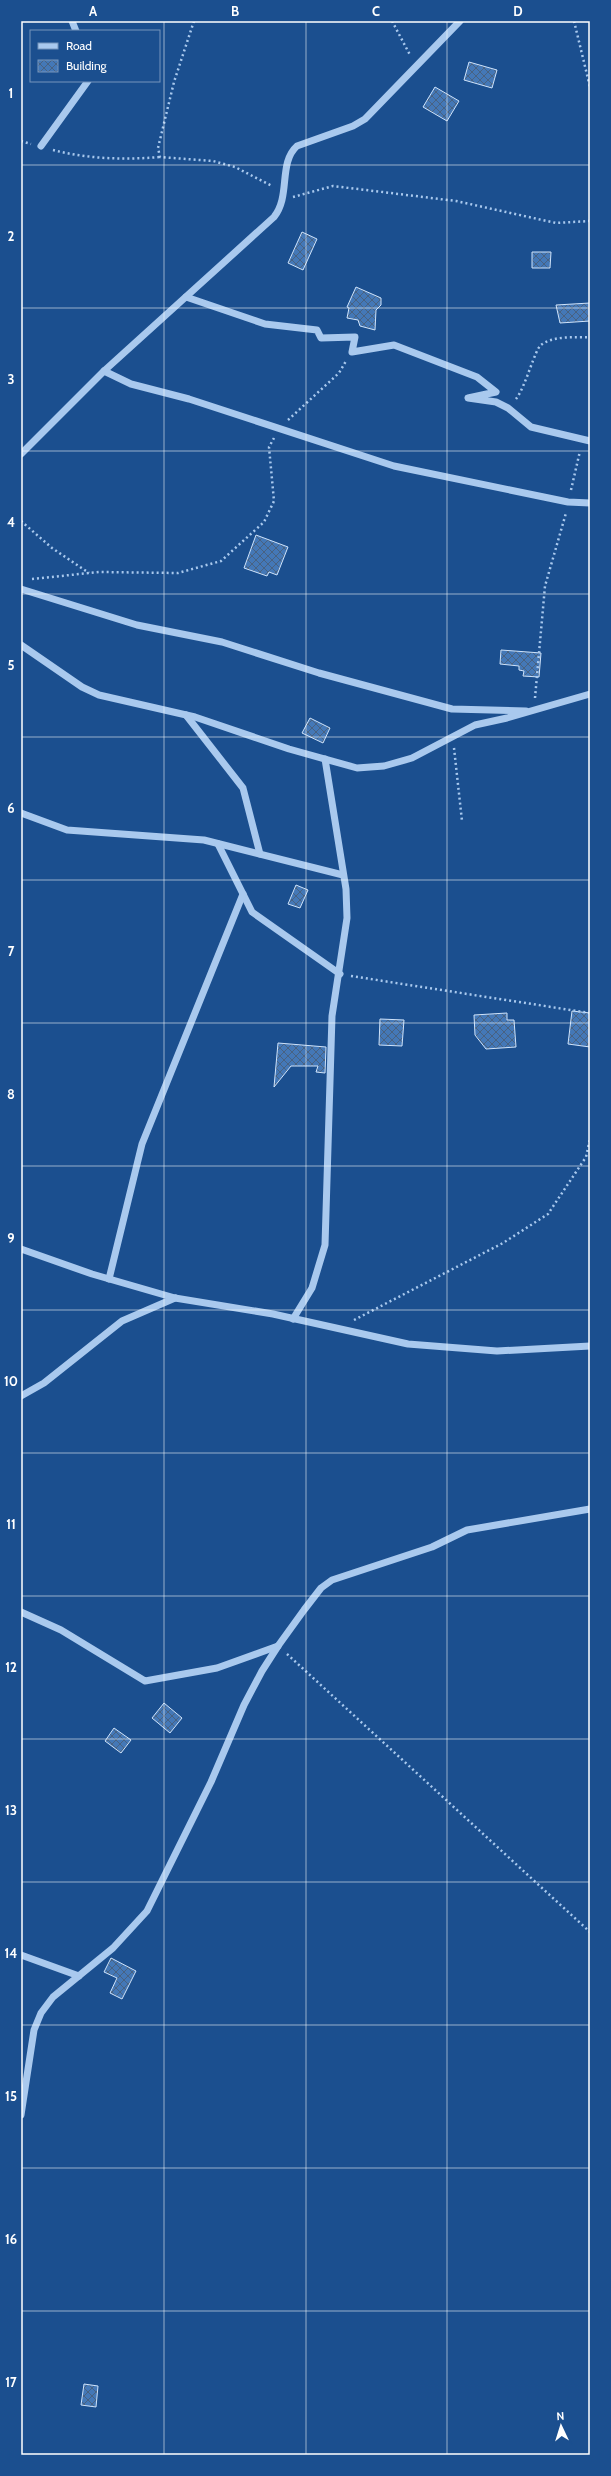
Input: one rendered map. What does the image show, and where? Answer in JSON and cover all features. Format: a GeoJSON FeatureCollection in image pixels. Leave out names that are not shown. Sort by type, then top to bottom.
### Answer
{"type":"FeatureCollection","features":[{"type":"Feature","properties":{"kind":"street"},"geometry":{"type":"LineString","coordinates":[[21,454],[104,371],[274,217],[284,200],[288,157],[297,146],[353,126],[365,119],[460,21]]}},
{"type":"Feature","properties":{"kind":"street"},"geometry":{"type":"LineString","coordinates":[[41,146],[87,82]]}},
{"type":"Feature","properties":{"kind":"street"},"geometry":{"type":"LineString","coordinates":[[186,297],[265,324],[318,330],[321,338],[355,338],[352,352],[394,346],[477,377],[496,392],[468,398],[490,400],[508,408],[531,427],[586,440]]}},
{"type":"Feature","properties":{"kind":"street"},"geometry":{"type":"LineString","coordinates":[[104,371],[131,384],[189,399],[394,466],[568,502],[590,503]]}},
{"type":"Feature","properties":{"kind":"street"},"geometry":{"type":"LineString","coordinates":[[21,589],[137,625],[222,642],[319,673],[452,710],[534,711]]}},
{"type":"Feature","properties":{"kind":"street"},"geometry":{"type":"LineString","coordinates":[[21,644],[82,687],[99,695],[186,714],[289,749],[357,768],[384,766],[412,758],[453,738],[475,725],[534,711],[590,694]]}},
{"type":"Feature","properties":{"kind":"street"},"geometry":{"type":"LineString","coordinates":[[186,714],[243,788],[260,854]]}},
{"type":"Feature","properties":{"kind":"street"},"geometry":{"type":"LineString","coordinates":[[293,1319],[312,1288],[325,1245],[332,1023],[347,918],[343,875],[325,759]]}},
{"type":"Feature","properties":{"kind":"street"},"geometry":{"type":"LineString","coordinates":[[21,813],[67,830],[204,840],[343,875]]}},
{"type":"Feature","properties":{"kind":"street"},"geometry":{"type":"LineString","coordinates":[[218,844],[252,912],[340,974]]}},
{"type":"Feature","properties":{"kind":"street"},"geometry":{"type":"LineString","coordinates":[[109,1279],[142,1144],[243,894]]}},
{"type":"Feature","properties":{"kind":"street"},"geometry":{"type":"LineString","coordinates":[[21,1250],[109,1279],[175,1298],[246,1309],[335,1329],[434,1348],[497,1351],[590,1346]]}},
{"type":"Feature","properties":{"kind":"street"},"geometry":{"type":"LineString","coordinates":[[21,1396],[44,1383],[122,1321],[175,1298]]}},
{"type":"Feature","properties":{"kind":"street"},"geometry":{"type":"LineString","coordinates":[[21,2115],[34,2030],[41,2013],[53,1997],[113,1948],[147,1911],[211,1782],[244,1705],[278,1646],[321,1588],[332,1580],[432,1547],[467,1530],[590,1509]]}},
{"type":"Feature","properties":{"kind":"street"},"geometry":{"type":"LineString","coordinates":[[21,1612],[61,1630],[145,1681],[217,1668],[278,1646]]}},
{"type":"Feature","properties":{"kind":"street"},"geometry":{"type":"LineString","coordinates":[[21,1955],[79,1976]]}},
{"type":"Feature","properties":{"kind":"path"},"geometry":{"type":"LineString","coordinates":[[160,157],[158,148],[174,82],[194,21]]}},
{"type":"Feature","properties":{"kind":"path"},"geometry":{"type":"LineString","coordinates":[[392,21],[416,66]]}},
{"type":"Feature","properties":{"kind":"path"},"geometry":{"type":"LineString","coordinates":[[574,21],[590,87]]}},
{"type":"Feature","properties":{"kind":"path"},"geometry":{"type":"LineString","coordinates":[[21,141],[70,154],[105,158],[195,158],[235,167],[271,185],[284,200],[333,186],[456,202],[556,223],[590,221]]}},
{"type":"Feature","properties":{"kind":"path"},"geometry":{"type":"LineString","coordinates":[[508,408],[521,392],[541,345],[558,339],[590,337]]}},
{"type":"Feature","properties":{"kind":"path"},"geometry":{"type":"LineString","coordinates":[[28,580],[89,573],[178,572],[221,561],[264,522],[274,501],[269,447],[280,428],[339,373],[352,352]]}},
{"type":"Feature","properties":{"kind":"path"},"geometry":{"type":"LineString","coordinates":[[534,711],[539,677],[544,592],[561,535],[568,502],[586,440]]}},
{"type":"Feature","properties":{"kind":"path"},"geometry":{"type":"LineString","coordinates":[[21,521],[52,548],[89,573]]}},
{"type":"Feature","properties":{"kind":"path"},"geometry":{"type":"LineString","coordinates":[[453,738],[462,821]]}},
{"type":"Feature","properties":{"kind":"path"},"geometry":{"type":"LineString","coordinates":[[340,974],[590,1013]]}},
{"type":"Feature","properties":{"kind":"path"},"geometry":{"type":"LineString","coordinates":[[335,1329],[503,1243],[548,1214],[586,1157],[590,1139]]}},
{"type":"Feature","properties":{"kind":"path"},"geometry":{"type":"LineString","coordinates":[[278,1646],[590,1932]]}},
{"type":"Feature","properties":{"kind":"building"},"geometry":{"type":"Polygon","coordinates":[[[469,62],[497,70],[492,88],[464,80],[469,62]]]}},
{"type":"Feature","properties":{"kind":"building"},"geometry":{"type":"Polygon","coordinates":[[[435,87],[459,101],[447,121],[423,107],[435,87]]]}},
{"type":"Feature","properties":{"kind":"building"},"geometry":{"type":"Polygon","coordinates":[[[302,232],[317,239],[303,270],[288,263],[302,232]]]}},
{"type":"Feature","properties":{"kind":"building"},"geometry":{"type":"Polygon","coordinates":[[[532,252],[551,252],[550,268],[532,268],[532,252]]]}},
{"type":"Feature","properties":{"kind":"building"},"geometry":{"type":"Polygon","coordinates":[[[356,287],[381,298],[381,305],[376,310],[375,330],[360,326],[358,320],[347,318],[349,308],[347,307],[356,287]]]}},
{"type":"Feature","properties":{"kind":"building"},"geometry":{"type":"Polygon","coordinates":[[[590,303],[590,321],[560,323],[556,305],[590,303]]]}},
{"type":"Feature","properties":{"kind":"building"},"geometry":{"type":"Polygon","coordinates":[[[256,535],[288,547],[277,575],[269,572],[267,576],[244,568],[256,535]]]}},
{"type":"Feature","properties":{"kind":"building"},"geometry":{"type":"Polygon","coordinates":[[[501,650],[541,653],[539,677],[523,676],[524,671],[519,670],[519,666],[500,664],[501,650]]]}},
{"type":"Feature","properties":{"kind":"building"},"geometry":{"type":"Polygon","coordinates":[[[310,718],[330,728],[323,743],[302,733],[310,718]]]}},
{"type":"Feature","properties":{"kind":"building"},"geometry":{"type":"Polygon","coordinates":[[[296,885],[308,890],[300,908],[288,904],[296,885]]]}},
{"type":"Feature","properties":{"kind":"building"},"geometry":{"type":"Polygon","coordinates":[[[572,1011],[590,1013],[590,1047],[568,1044],[572,1011]]]}},
{"type":"Feature","properties":{"kind":"building"},"geometry":{"type":"Polygon","coordinates":[[[507,1013],[507,1020],[514,1020],[516,1047],[486,1049],[475,1035],[474,1015],[507,1013]]]}},
{"type":"Feature","properties":{"kind":"building"},"geometry":{"type":"Polygon","coordinates":[[[380,1019],[404,1020],[402,1046],[379,1045],[380,1019]]]}},
{"type":"Feature","properties":{"kind":"building"},"geometry":{"type":"Polygon","coordinates":[[[278,1043],[326,1047],[325,1073],[316,1072],[318,1066],[291,1066],[274,1087],[278,1043]]]}},
{"type":"Feature","properties":{"kind":"building"},"geometry":{"type":"Polygon","coordinates":[[[164,1703],[182,1718],[170,1733],[152,1718],[164,1703]]]}},
{"type":"Feature","properties":{"kind":"building"},"geometry":{"type":"Polygon","coordinates":[[[114,1728],[131,1740],[121,1753],[105,1741],[114,1728]]]}},
{"type":"Feature","properties":{"kind":"building"},"geometry":{"type":"Polygon","coordinates":[[[111,1958],[136,1971],[122,1999],[110,1993],[117,1978],[104,1972],[111,1958]]]}},
{"type":"Feature","properties":{"kind":"building"},"geometry":{"type":"Polygon","coordinates":[[[84,2384],[98,2386],[96,2407],[81,2405],[84,2384]]]}}]}
